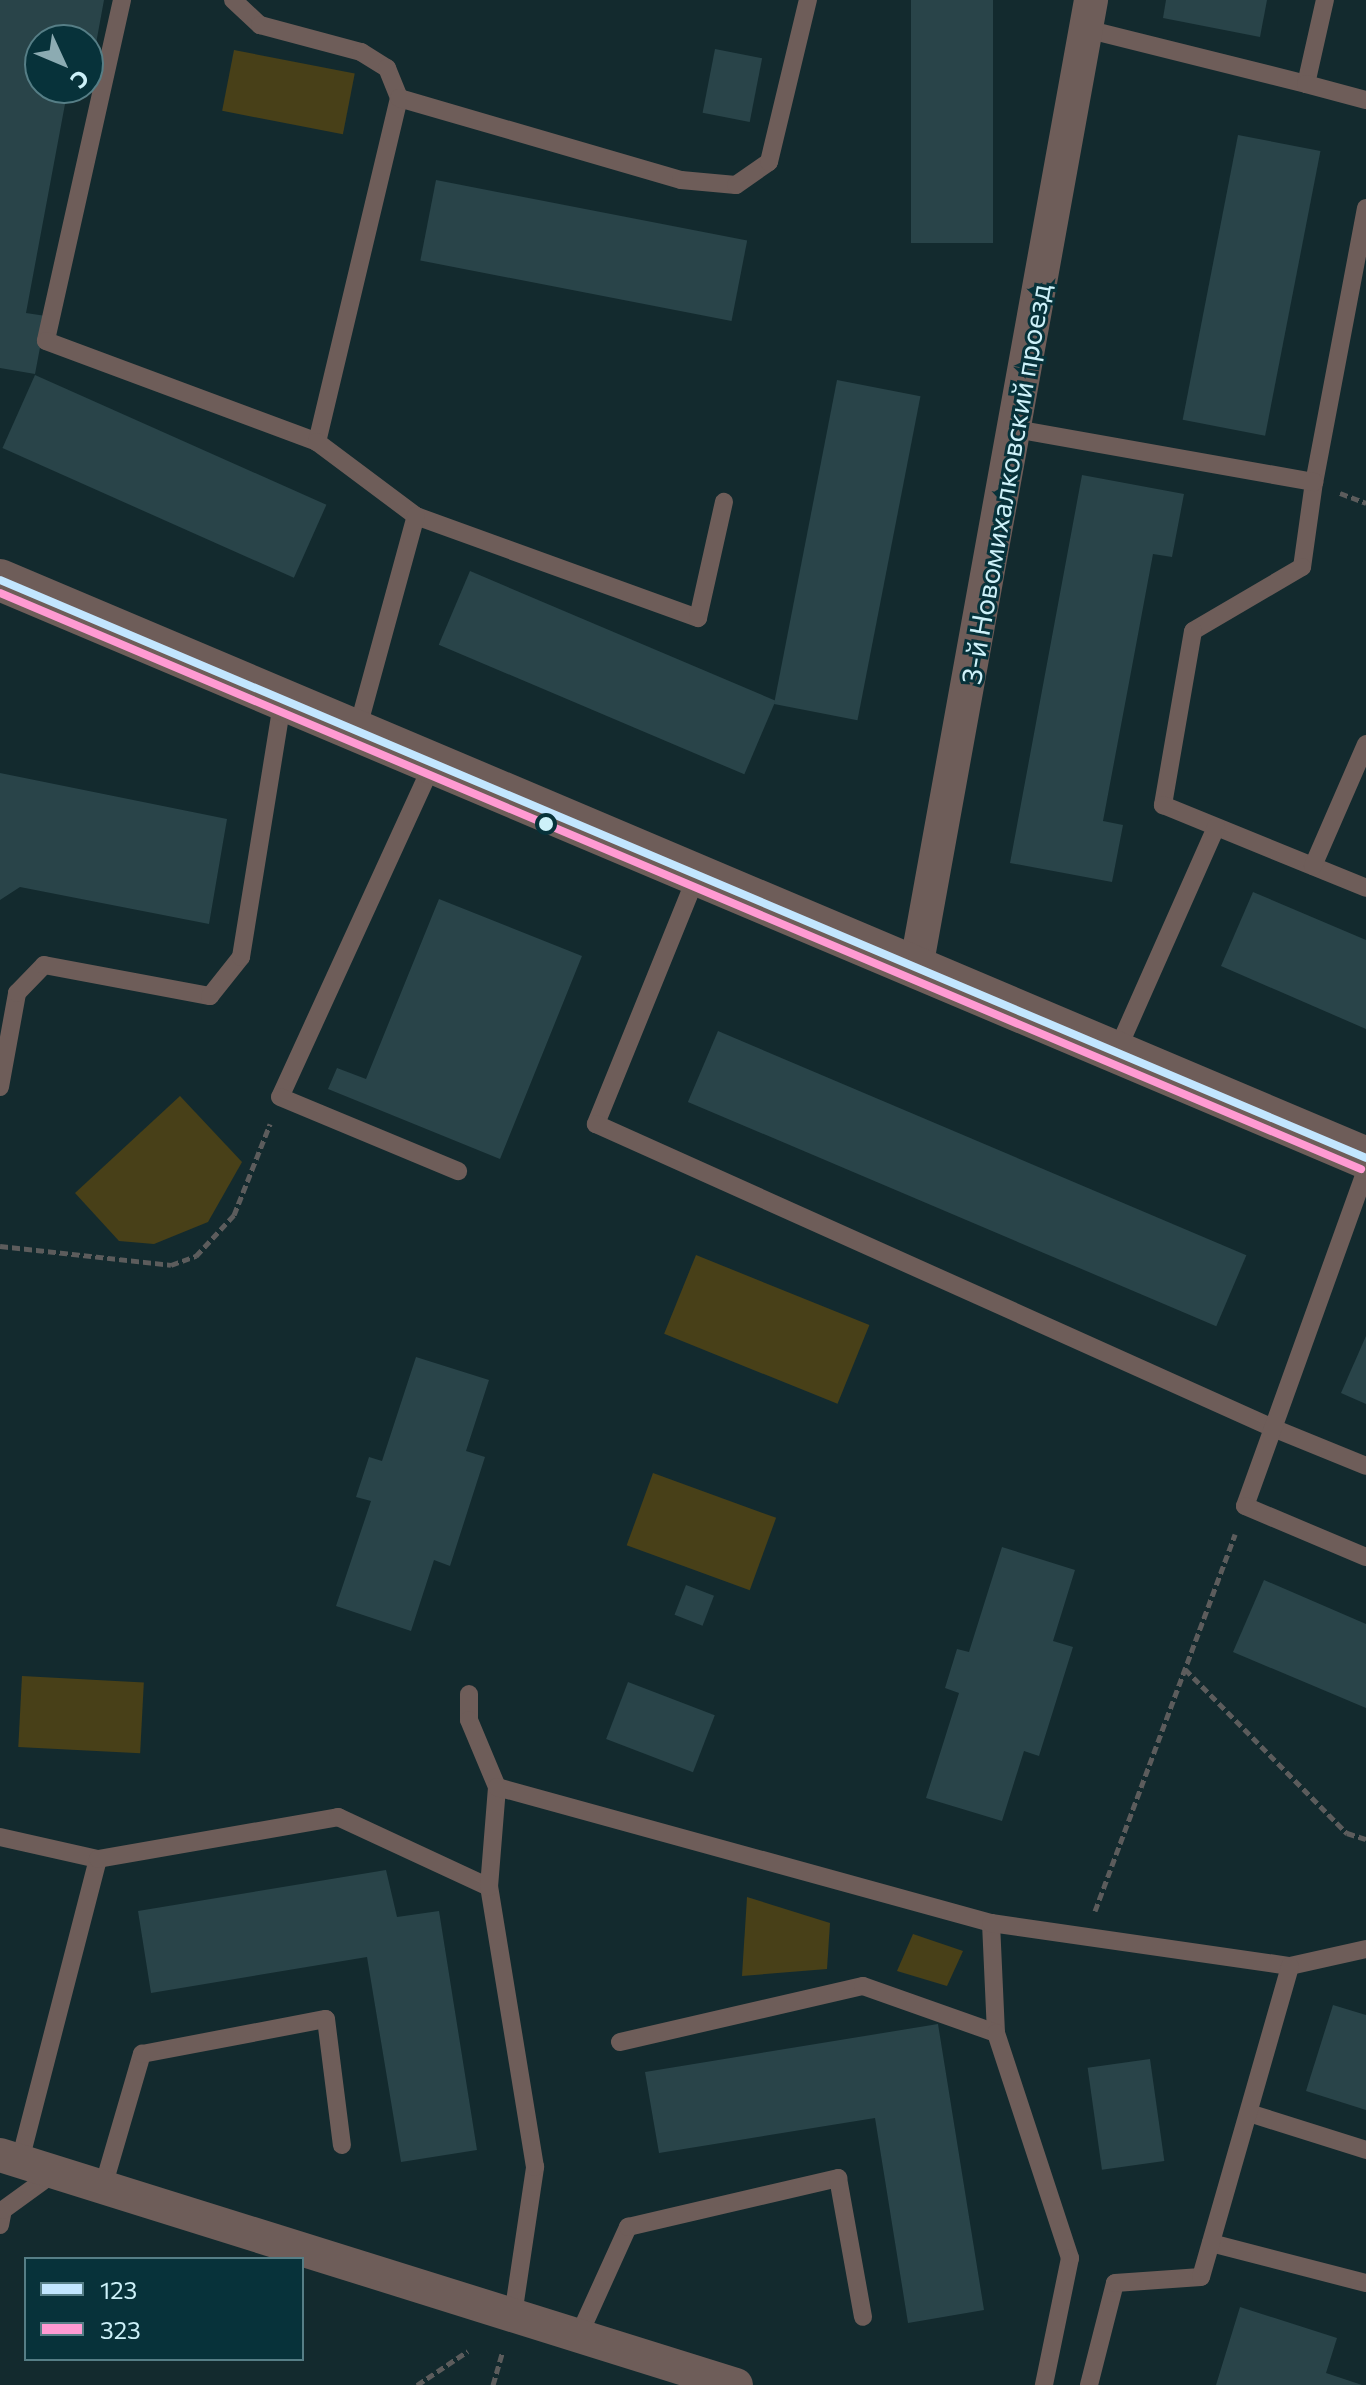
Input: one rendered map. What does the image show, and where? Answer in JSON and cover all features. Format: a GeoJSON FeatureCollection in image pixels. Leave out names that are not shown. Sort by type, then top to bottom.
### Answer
{"type":"FeatureCollection","features":[{"type":"Feature","properties":{"kind":"street","name":"3-й Новомихалковский проезд"},"geometry":{"type":"LineString","coordinates":[[916,968],[1089,14]]}},
{"type":"Feature","properties":{"kind":"street"},"geometry":{"type":"LineString","coordinates":[[0,580],[1366,1158]]}},
{"type":"Feature","properties":{"kind":"street"},"geometry":{"type":"LineString","coordinates":[[10,2158],[736,2385]]}},
{"type":"Feature","properties":{"kind":"lane"},"geometry":{"type":"LineString","coordinates":[[122,0],[46,341],[317,442],[416,516],[698,618],[724,502]]}},
{"type":"Feature","properties":{"kind":"lane"},"geometry":{"type":"LineString","coordinates":[[233,0],[260,25],[361,52],[387,68],[399,98],[317,442]]}},
{"type":"Feature","properties":{"kind":"lane"},"geometry":{"type":"LineString","coordinates":[[1306,84],[1325,0]]}},
{"type":"Feature","properties":{"kind":"lane"},"geometry":{"type":"LineString","coordinates":[[399,98],[681,180],[736,185],[769,162],[804,1]]}},
{"type":"Feature","properties":{"kind":"lane"},"geometry":{"type":"LineString","coordinates":[[1089,14],[1306,84],[1366,100]]}},
{"type":"Feature","properties":{"kind":"lane"},"geometry":{"type":"LineString","coordinates":[[1366,208],[1314,482],[1302,567],[1193,631],[1163,805],[1366,888]]}},
{"type":"Feature","properties":{"kind":"lane"},"geometry":{"type":"LineString","coordinates":[[1016,429],[1314,482]]}},
{"type":"Feature","properties":{"kind":"lane"},"geometry":{"type":"LineString","coordinates":[[357,731],[416,516]]}},
{"type":"Feature","properties":{"kind":"lane"},"geometry":{"type":"LineString","coordinates":[[0,1087],[17,993],[44,965],[210,996],[241,957],[283,698]]}},
{"type":"Feature","properties":{"kind":"lane"},"geometry":{"type":"LineString","coordinates":[[1313,866],[1366,744]]}},
{"type":"Feature","properties":{"kind":"lane"},"geometry":{"type":"LineString","coordinates":[[433,763],[280,1097],[458,1171]]}},
{"type":"Feature","properties":{"kind":"lane"},"geometry":{"type":"LineString","coordinates":[[1116,1053],[1216,827]]}},
{"type":"Feature","properties":{"kind":"lane"},"geometry":{"type":"LineString","coordinates":[[697,875],[596,1124],[1273,1428],[1366,1466]]}},
{"type":"Feature","properties":{"kind":"lane"},"geometry":{"type":"LineString","coordinates":[[1366,1170],[1245,1506],[1366,1557]]}},
{"type":"Feature","properties":{"kind":"lane"},"geometry":{"type":"LineString","coordinates":[[469,1694],[469,1720],[497,1787],[489,1887],[535,2167],[513,2315]]}},
{"type":"Feature","properties":{"kind":"lane"},"geometry":{"type":"LineString","coordinates":[[497,1787],[991,1923],[1290,1966],[1366,1949]]}},
{"type":"Feature","properties":{"kind":"lane"},"geometry":{"type":"LineString","coordinates":[[0,1837],[98,1859],[338,1817],[489,1887]]}},
{"type":"Feature","properties":{"kind":"lane"},"geometry":{"type":"LineString","coordinates":[[10,2158],[98,1859]]}},
{"type":"Feature","properties":{"kind":"lane"},"geometry":{"type":"LineString","coordinates":[[991,1923],[996,2033],[1070,2258],[1044,2385]]}},
{"type":"Feature","properties":{"kind":"lane"},"geometry":{"type":"LineString","coordinates":[[1089,2385],[1115,2283],[1201,2277],[1290,1966]]}},
{"type":"Feature","properties":{"kind":"lane"},"geometry":{"type":"LineString","coordinates":[[620,2042],[863,1986],[996,2033]]}},
{"type":"Feature","properties":{"kind":"lane"},"geometry":{"type":"LineString","coordinates":[[103,2187],[142,2054],[326,2019],[342,2145]]}},
{"type":"Feature","properties":{"kind":"lane"},"geometry":{"type":"LineString","coordinates":[[1249,2113],[1366,2150]]}},
{"type":"Feature","properties":{"kind":"lane"},"geometry":{"type":"LineString","coordinates":[[1,2213],[54,2173]]}},
{"type":"Feature","properties":{"kind":"lane"},"geometry":{"type":"LineString","coordinates":[[579,2335],[628,2227],[838,2178],[863,2317]]}},
{"type":"Feature","properties":{"kind":"lane"},"geometry":{"type":"LineString","coordinates":[[1211,2243],[1366,2283]]}},
{"type":"Feature","properties":{"kind":"path"},"geometry":{"type":"LineString","coordinates":[[0,1246],[171,1265],[196,1256],[234,1215],[280,1097]]}},
{"type":"Feature","properties":{"kind":"path"},"geometry":{"type":"LineString","coordinates":[[1085,1938],[1245,1506]]}},
{"type":"Feature","properties":{"kind":"path"},"geometry":{"type":"LineString","coordinates":[[1185,1669],[1347,1833],[1366,1839]]}},
{"type":"Feature","properties":{"kind":"path"},"geometry":{"type":"LineString","coordinates":[[417,2385],[468,2351]]}},
{"type":"Feature","properties":{"kind":"shaded area"},"geometry":{"type":"Polygon","coordinates":[[[234,50],[355,73],[343,134],[222,111],[234,50]]]}},
{"type":"Feature","properties":{"kind":"shaded area"},"geometry":{"type":"Polygon","coordinates":[[[180,1096],[242,1162],[208,1222],[154,1244],[119,1241],[75,1193],[180,1096]]]}},
{"type":"Feature","properties":{"kind":"shaded area"},"geometry":{"type":"Polygon","coordinates":[[[696,1255],[869,1325],[838,1404],[664,1334],[696,1255]]]}},
{"type":"Feature","properties":{"kind":"shaded area"},"geometry":{"type":"Polygon","coordinates":[[[653,1473],[776,1518],[750,1590],[627,1545],[653,1473]]]}},
{"type":"Feature","properties":{"kind":"shaded area"},"geometry":{"type":"Polygon","coordinates":[[[22,1676],[144,1682],[140,1753],[18,1747],[22,1676]]]}},
{"type":"Feature","properties":{"kind":"shaded area"},"geometry":{"type":"Polygon","coordinates":[[[747,1897],[830,1923],[827,1969],[742,1976],[747,1897]]]}},
{"type":"Feature","properties":{"kind":"shaded area"},"geometry":{"type":"Polygon","coordinates":[[[913,1934],[963,1951],[947,1986],[897,1971],[913,1934]]]}},
{"type":"Feature","properties":{"kind":"building"},"geometry":{"type":"Polygon","coordinates":[[[0,0],[104,0],[100,24],[24,24],[24,104],[65,104],[26,313],[46,316],[35,374],[0,368],[0,0]]]}},
{"type":"Feature","properties":{"kind":"building"},"geometry":{"type":"Polygon","coordinates":[[[911,0],[993,0],[993,243],[911,243],[911,0]]]}},
{"type":"Feature","properties":{"kind":"building"},"geometry":{"type":"Polygon","coordinates":[[[1166,0],[1267,0],[1260,37],[1163,18],[1166,0]]]}},
{"type":"Feature","properties":{"kind":"building"},"geometry":{"type":"Polygon","coordinates":[[[715,49],[762,58],[750,122],[703,113],[715,49]]]}},
{"type":"Feature","properties":{"kind":"building"},"geometry":{"type":"Polygon","coordinates":[[[1238,135],[1320,151],[1265,436],[1183,420],[1238,135]]]}},
{"type":"Feature","properties":{"kind":"building"},"geometry":{"type":"Polygon","coordinates":[[[436,180],[747,240],[732,321],[420,260],[436,180]]]}},
{"type":"Feature","properties":{"kind":"building"},"geometry":{"type":"Polygon","coordinates":[[[35,375],[326,505],[294,578],[2,448],[35,375]]]}},
{"type":"Feature","properties":{"kind":"building"},"geometry":{"type":"Polygon","coordinates":[[[837,380],[920,396],[857,720],[774,704],[837,380]]]}},
{"type":"Feature","properties":{"kind":"building"},"geometry":{"type":"Polygon","coordinates":[[[1082,475],[1184,494],[1172,557],[1153,554],[1103,821],[1123,825],[1112,882],[1010,863],[1082,475]]]}},
{"type":"Feature","properties":{"kind":"building"},"geometry":{"type":"Polygon","coordinates":[[[470,571],[776,701],[744,774],[439,645],[470,571]]]}},
{"type":"Feature","properties":{"kind":"building"},"geometry":{"type":"Polygon","coordinates":[[[0,773],[227,819],[209,924],[20,887],[0,900],[0,773]]]}},
{"type":"Feature","properties":{"kind":"building"},"geometry":{"type":"Polygon","coordinates":[[[1253,892],[1366,940],[1366,1029],[1221,966],[1253,892]]]}},
{"type":"Feature","properties":{"kind":"building"},"geometry":{"type":"Polygon","coordinates":[[[439,899],[582,956],[500,1159],[328,1089],[337,1068],[366,1079],[439,899]]]}},
{"type":"Feature","properties":{"kind":"building"},"geometry":{"type":"Polygon","coordinates":[[[718,1031],[1246,1255],[1216,1326],[688,1102],[718,1031]]]}},
{"type":"Feature","properties":{"kind":"building"},"geometry":{"type":"Polygon","coordinates":[[[1366,1336],[1366,1404],[1341,1393],[1366,1336]]]}},
{"type":"Feature","properties":{"kind":"building"},"geometry":{"type":"Polygon","coordinates":[[[416,1357],[489,1380],[466,1451],[485,1457],[450,1566],[434,1560],[411,1631],[336,1606],[371,1501],[356,1497],[369,1457],[382,1461],[416,1357]]]}},
{"type":"Feature","properties":{"kind":"building"},"geometry":{"type":"Polygon","coordinates":[[[1002,1547],[1075,1570],[1053,1641],[1073,1647],[1039,1756],[1024,1751],[1002,1821],[926,1798],[959,1693],[945,1688],[957,1649],[969,1652],[1002,1547]]]}},
{"type":"Feature","properties":{"kind":"building"},"geometry":{"type":"Polygon","coordinates":[[[1264,1580],[1366,1624],[1366,1708],[1233,1652],[1264,1580]]]}},
{"type":"Feature","properties":{"kind":"building"},"geometry":{"type":"Polygon","coordinates":[[[686,1585],[714,1596],[703,1626],[675,1615],[686,1585]]]}},
{"type":"Feature","properties":{"kind":"building"},"geometry":{"type":"Polygon","coordinates":[[[628,1682],[715,1715],[693,1772],[606,1739],[628,1682]]]}},
{"type":"Feature","properties":{"kind":"building"},"geometry":{"type":"Polygon","coordinates":[[[386,1870],[397,1917],[439,1911],[477,2150],[401,2162],[367,1957],[151,1993],[138,1911],[386,1870]]]}},
{"type":"Feature","properties":{"kind":"building"},"geometry":{"type":"Polygon","coordinates":[[[1333,2005],[1366,2015],[1366,2110],[1306,2091],[1333,2005]]]}},
{"type":"Feature","properties":{"kind":"building"},"geometry":{"type":"Polygon","coordinates":[[[938,2024],[984,2310],[908,2323],[875,2118],[659,2153],[645,2072],[938,2024]]]}},
{"type":"Feature","properties":{"kind":"building"},"geometry":{"type":"Polygon","coordinates":[[[1150,2059],[1164,2161],[1102,2170],[1088,2068],[1150,2059]]]}},
{"type":"Feature","properties":{"kind":"building"},"geometry":{"type":"Polygon","coordinates":[[[1240,2307],[1337,2338],[1326,2373],[1362,2385],[1216,2385],[1240,2307]]]}},
{"type":"Feature","properties":{"kind":"transit line","name":"123"},"geometry":{"type":"LineString","coordinates":[[0,580],[1366,1158]]}},
{"type":"Feature","properties":{"kind":"transit line","name":"323"},"geometry":{"type":"LineString","coordinates":[[0,593],[1361,1169]]}}]}
